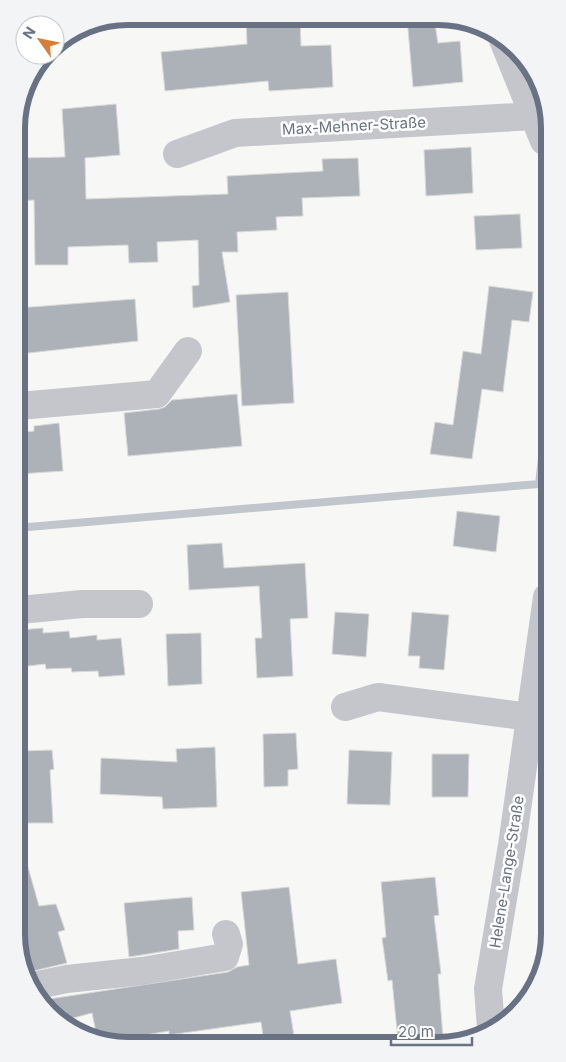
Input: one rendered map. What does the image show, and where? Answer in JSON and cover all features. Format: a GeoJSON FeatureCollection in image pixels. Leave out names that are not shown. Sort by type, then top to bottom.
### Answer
{"type":"FeatureCollection","features":[{"type":"Feature","properties":{"kind":"street"},"geometry":{"type":"LineString","coordinates":[[509,54],[541,134]]}},
{"type":"Feature","properties":{"kind":"street","name":"Max-Mehner-Straße"},"geometry":{"type":"LineString","coordinates":[[177,154],[235,133],[534,116]]}},
{"type":"Feature","properties":{"kind":"street"},"geometry":{"type":"LineString","coordinates":[[25,405],[157,394],[188,351]]}},
{"type":"Feature","properties":{"kind":"street"},"geometry":{"type":"LineString","coordinates":[[25,610],[82,604],[139,604]]}},
{"type":"Feature","properties":{"kind":"street","name":"Helene-Lange-Straße"},"geometry":{"type":"LineString","coordinates":[[491,1022],[488,989],[512,845],[541,639]]}},
{"type":"Feature","properties":{"kind":"street"},"geometry":{"type":"LineString","coordinates":[[345,707],[378,697],[530,717]]}},
{"type":"Feature","properties":{"kind":"street"},"geometry":{"type":"LineString","coordinates":[[39,985],[67,979],[142,971],[225,957],[229,944],[226,934]]}},
{"type":"Feature","properties":{"kind":"building"},"geometry":{"type":"Polygon","coordinates":[[[246,25],[300,25],[301,46],[331,45],[333,87],[269,91],[268,81],[165,91],[161,52],[247,44],[246,25]]]}},
{"type":"Feature","properties":{"kind":"building"},"geometry":{"type":"Polygon","coordinates":[[[408,25],[435,25],[438,43],[460,41],[463,82],[413,87],[408,25]]]}},
{"type":"Feature","properties":{"kind":"building"},"geometry":{"type":"Polygon","coordinates":[[[116,104],[120,155],[85,158],[86,199],[228,194],[227,176],[323,171],[322,159],[358,158],[360,196],[302,198],[303,216],[276,217],[277,230],[237,232],[238,252],[222,252],[230,302],[193,308],[192,286],[199,285],[198,240],[157,242],[158,262],[129,263],[128,245],[68,247],[68,265],[35,265],[34,200],[25,201],[25,158],[65,157],[62,109],[116,104]]]}},
{"type":"Feature","properties":{"kind":"building"},"geometry":{"type":"Polygon","coordinates":[[[471,147],[473,193],[426,196],[424,150],[471,147]]]}},
{"type":"Feature","properties":{"kind":"building"},"geometry":{"type":"Polygon","coordinates":[[[520,214],[522,248],[476,250],[474,216],[520,214]]]}},
{"type":"Feature","properties":{"kind":"building"},"geometry":{"type":"Polygon","coordinates":[[[489,286],[533,292],[529,322],[512,320],[503,392],[482,389],[472,459],[430,454],[435,422],[453,425],[463,351],[481,354],[489,286]]]}},
{"type":"Feature","properties":{"kind":"building"},"geometry":{"type":"Polygon","coordinates":[[[288,292],[294,403],[242,406],[236,295],[288,292]]]}},
{"type":"Feature","properties":{"kind":"building"},"geometry":{"type":"Polygon","coordinates":[[[135,299],[138,341],[25,353],[25,307],[135,299]]]}},
{"type":"Feature","properties":{"kind":"building"},"geometry":{"type":"Polygon","coordinates":[[[237,394],[242,446],[128,456],[124,413],[159,409],[165,407],[172,400],[237,394]]]}},
{"type":"Feature","properties":{"kind":"building"},"geometry":{"type":"Polygon","coordinates":[[[59,423],[63,471],[25,474],[25,432],[34,431],[34,426],[59,423]]]}},
{"type":"Feature","properties":{"kind":"building"},"geometry":{"type":"Polygon","coordinates":[[[457,511],[500,516],[496,552],[453,546],[457,511]]]}},
{"type":"Feature","properties":{"kind":"building"},"geometry":{"type":"Polygon","coordinates":[[[222,543],[224,568],[305,563],[308,618],[290,619],[293,676],[257,678],[255,638],[262,638],[259,586],[189,590],[187,545],[222,543]]]}},
{"type":"Feature","properties":{"kind":"building"},"geometry":{"type":"Polygon","coordinates":[[[335,612],[369,614],[366,657],[332,654],[335,612]]]}},
{"type":"Feature","properties":{"kind":"building"},"geometry":{"type":"Polygon","coordinates":[[[412,612],[449,615],[444,670],[419,668],[420,656],[408,656],[412,612]]]}},
{"type":"Feature","properties":{"kind":"building"},"geometry":{"type":"Polygon","coordinates":[[[43,628],[43,633],[69,631],[70,638],[97,635],[97,640],[121,638],[125,675],[99,677],[98,671],[72,672],[71,668],[46,669],[45,664],[25,666],[25,630],[43,628]]]}},
{"type":"Feature","properties":{"kind":"building"},"geometry":{"type":"Polygon","coordinates":[[[201,633],[202,684],[168,686],[166,634],[201,633]]]}},
{"type":"Feature","properties":{"kind":"building"},"geometry":{"type":"Polygon","coordinates":[[[296,733],[298,769],[288,770],[288,786],[264,787],[263,734],[296,733]]]}},
{"type":"Feature","properties":{"kind":"building"},"geometry":{"type":"Polygon","coordinates":[[[215,747],[217,807],[163,809],[162,797],[100,794],[101,758],[177,762],[176,749],[215,747]]]}},
{"type":"Feature","properties":{"kind":"building"},"geometry":{"type":"Polygon","coordinates":[[[52,750],[54,769],[50,770],[53,823],[25,823],[25,751],[52,750]]]}},
{"type":"Feature","properties":{"kind":"building"},"geometry":{"type":"Polygon","coordinates":[[[349,750],[392,752],[390,805],[347,804],[349,750]]]}},
{"type":"Feature","properties":{"kind":"building"},"geometry":{"type":"Polygon","coordinates":[[[432,754],[469,754],[468,797],[432,797],[432,754]]]}},
{"type":"Feature","properties":{"kind":"building"},"geometry":{"type":"Polygon","coordinates":[[[28,867],[39,906],[56,904],[65,930],[58,932],[67,963],[32,971],[30,967],[25,941],[25,868],[28,867]]]}},
{"type":"Feature","properties":{"kind":"building"},"geometry":{"type":"Polygon","coordinates":[[[435,877],[439,915],[434,916],[441,974],[438,974],[443,1037],[398,1037],[392,980],[388,981],[382,938],[386,937],[381,882],[435,877]]]}},
{"type":"Feature","properties":{"kind":"building"},"geometry":{"type":"Polygon","coordinates":[[[289,887],[298,964],[336,959],[342,1003],[290,1011],[294,1037],[263,1037],[261,1022],[169,1035],[169,1031],[135,1037],[115,1036],[96,1031],[92,1013],[70,1019],[49,999],[228,972],[237,967],[249,965],[241,892],[289,887]]]}},
{"type":"Feature","properties":{"kind":"building"},"geometry":{"type":"Polygon","coordinates":[[[192,897],[194,930],[178,931],[179,949],[129,957],[124,903],[192,897]]]}},
{"type":"Feature","properties":{"kind":"waterway"},"geometry":{"type":"LineString","coordinates":[[28,527],[539,484],[541,467]]}}]}
